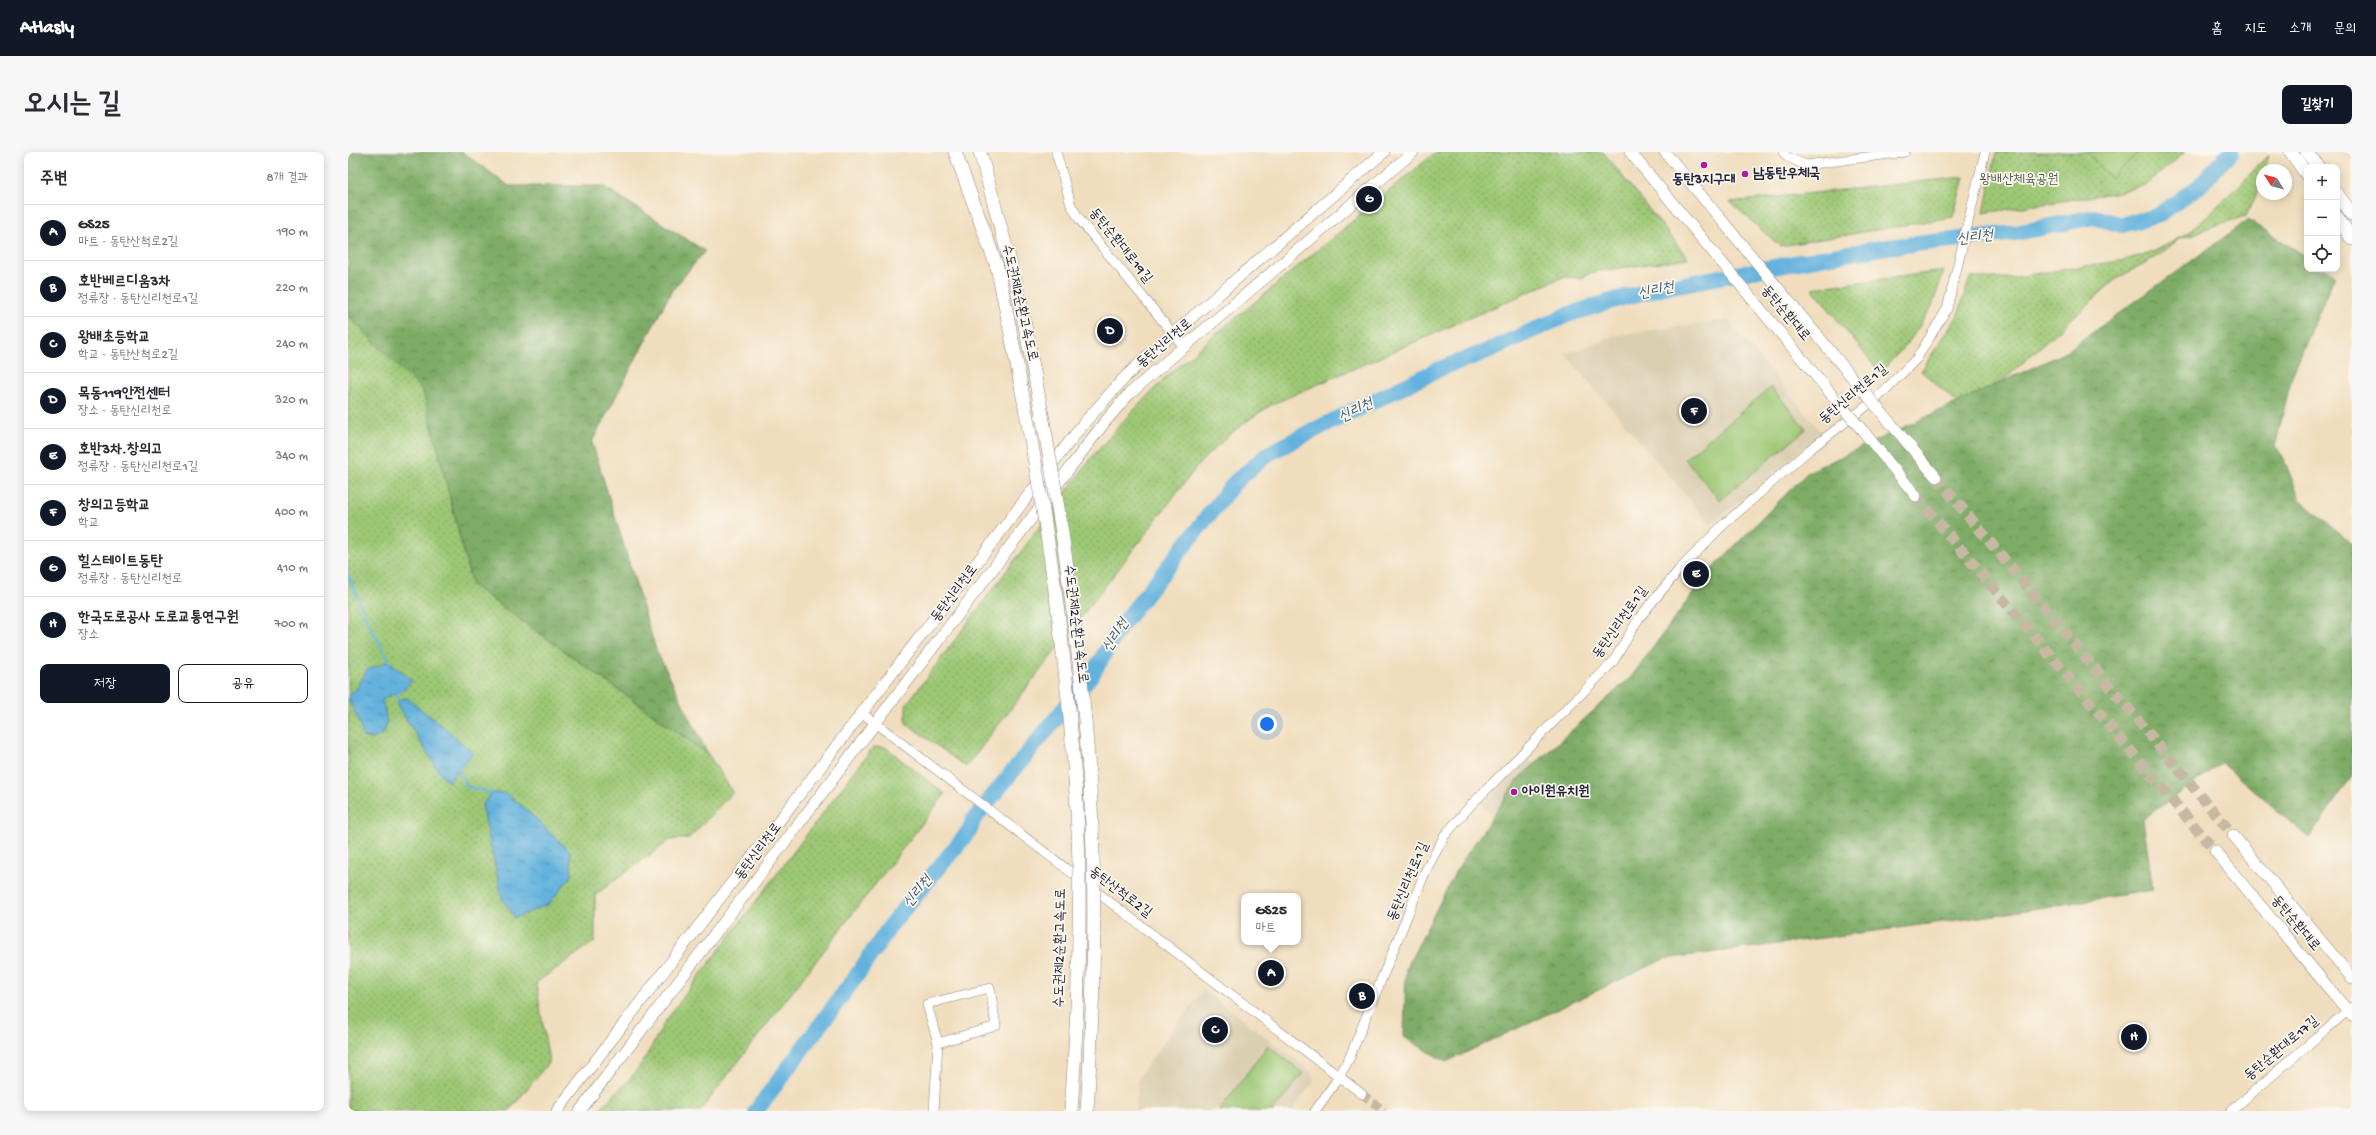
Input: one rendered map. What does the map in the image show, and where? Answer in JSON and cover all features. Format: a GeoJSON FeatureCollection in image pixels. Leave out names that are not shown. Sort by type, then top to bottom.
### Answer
{"type":"FeatureCollection","features":[{"type":"Feature","properties":{"kind":"highway","name":"수도권제2순환고속도로"},"geometry":{"type":"LineString","coordinates":[[956,152],[997,267],[1030,424],[1046,527],[1070,707],[1078,857],[1077,973],[1071,1111]]}},
{"type":"Feature","properties":{"kind":"highway","name":"수도권제2순환고속도로"},"geometry":{"type":"LineString","coordinates":[[980,152],[1018,291],[1046,424],[1062,520],[1082,696],[1092,833],[1093,967],[1087,1111]]}},
{"type":"Feature","properties":{"kind":"highway"},"geometry":{"type":"LineString","coordinates":[[2291,152],[2304,171]]}},
{"type":"Feature","properties":{"kind":"highway"},"geometry":{"type":"LineString","coordinates":[[2307,152],[2316,164]]}},
{"type":"Feature","properties":{"kind":"highway"},"geometry":{"type":"LineString","coordinates":[[2340,197],[2352,214]]}},
{"type":"Feature","properties":{"kind":"highway"},"geometry":{"type":"LineString","coordinates":[[2340,221],[2352,239]]}},
{"type":"Feature","properties":{"kind":"main road","name":"동탄신리천로"},"geometry":{"type":"LineString","coordinates":[[557,1111],[1083,424],[1132,370],[1384,152]]}},
{"type":"Feature","properties":{"kind":"main road","name":"동탄신리천로"},"geometry":{"type":"LineString","coordinates":[[580,1111],[1104,423],[1141,384],[1413,152]]}},
{"type":"Feature","properties":{"kind":"main road","name":"동탄순환대로"},"geometry":{"type":"LineString","coordinates":[[1630,152],[1916,496]]}},
{"type":"Feature","properties":{"kind":"main road","name":"동탄순환대로"},"geometry":{"type":"LineString","coordinates":[[1665,152],[1936,477]]}},
{"type":"Feature","properties":{"kind":"main road"},"geometry":{"type":"LineString","coordinates":[[1215,297],[1211,306],[1211,311],[1225,313]]}},
{"type":"Feature","properties":{"kind":"main road"},"geometry":{"type":"LineString","coordinates":[[1132,370],[1143,372],[1144,377],[1141,384]]}},
{"type":"Feature","properties":{"kind":"main road"},"geometry":{"type":"LineString","coordinates":[[890,677],[894,687],[904,686]]}},
{"type":"Feature","properties":{"kind":"main road"},"geometry":{"type":"LineString","coordinates":[[831,754],[843,753],[846,762]]}},
{"type":"Feature","properties":{"kind":"main road","name":"동탄순환대로"},"geometry":{"type":"LineString","coordinates":[[2233,835],[2352,978]]}},
{"type":"Feature","properties":{"kind":"main road","name":"동탄순환대로"},"geometry":{"type":"LineString","coordinates":[[2215,851],[2351,1011]]}},
{"type":"Feature","properties":{"kind":"street","name":"동탄순환대로19길"},"geometry":{"type":"LineString","coordinates":[[1056,152],[1070,206],[1184,347]]}},
{"type":"Feature","properties":{"kind":"street"},"geometry":{"type":"LineString","coordinates":[[1788,154],[1806,165],[1862,155],[1905,152]]}},
{"type":"Feature","properties":{"kind":"street","name":"동탄신리천로1길"},"geometry":{"type":"LineString","coordinates":[[1315,1111],[1339,1077],[1364,1025],[1426,870],[1445,835],[1471,805],[1613,662],[1639,618],[1678,571],[1808,450],[1876,399],[1917,358],[1947,309],[1956,278],[1985,152]]}},
{"type":"Feature","properties":{"kind":"street","name":"동탄산척로2길"},"geometry":{"type":"LineString","coordinates":[[862,713],[1362,1094]]}},
{"type":"Feature","properties":{"kind":"street"},"geometry":{"type":"LineString","coordinates":[[934,1111],[938,1043],[927,1004],[990,988],[996,1026],[938,1043]]}},
{"type":"Feature","properties":{"kind":"street","name":"동탄순환대로17길"},"geometry":{"type":"LineString","coordinates":[[2231,1111],[2351,1011]]}},
{"type":"Feature","properties":{"kind":"shaded area"},"geometry":{"type":"Polygon","coordinates":[[[1728,320],[1822,433],[1711,525],[1565,354],[1616,335],[1728,320]]]}},
{"type":"Feature","properties":{"kind":"shaded area","name":"아이원유치원"},"geometry":{"type":"Polygon","coordinates":[[[1529,759],[1548,781],[1499,822],[1480,802],[1529,759]]]}},
{"type":"Feature","properties":{"kind":"shaded area"},"geometry":{"type":"Polygon","coordinates":[[[1203,990],[1311,1071],[1314,1081],[1292,1111],[1135,1111],[1139,1076],[1203,990]]]}},
{"type":"Feature","properties":{"kind":"green space"},"geometry":{"type":"Polygon","coordinates":[[[348,152],[462,152],[509,186],[603,186],[705,251],[671,292],[592,442],[656,650],[708,754],[472,585],[423,391],[348,316],[348,152]]]}},
{"type":"Feature","properties":{"kind":"green space"},"geometry":{"type":"Polygon","coordinates":[[[1436,152],[1603,152],[1688,258],[1593,272],[1581,278],[1563,277],[1273,404],[1252,417],[1234,431],[1199,464],[966,767],[906,723],[906,705],[1092,457],[1127,417],[1169,374],[1436,152]]]}},
{"type":"Feature","properties":{"kind":"green space","name":"왕배산체육공원"},"geometry":{"type":"Polygon","coordinates":[[[1996,152],[2185,152],[2146,185],[2114,193],[1984,213],[1996,152]]]}},
{"type":"Feature","properties":{"kind":"green space"},"geometry":{"type":"Polygon","coordinates":[[[2087,152],[2139,152],[2111,178],[2087,152]]]}},
{"type":"Feature","properties":{"kind":"green space"},"geometry":{"type":"Polygon","coordinates":[[[2268,155],[2265,164],[2260,164],[2268,155]]]}},
{"type":"Feature","properties":{"kind":"green space"},"geometry":{"type":"Polygon","coordinates":[[[2256,168],[2256,196],[2246,216],[2216,225],[2178,240],[2159,255],[2116,279],[1968,412],[1921,371],[1957,317],[1970,278],[2009,278],[2125,260],[2155,251],[2188,233],[2236,189],[2256,168]]]}},
{"type":"Feature","properties":{"kind":"green space"},"geometry":{"type":"Polygon","coordinates":[[[1964,177],[1953,217],[1780,246],[1730,202],[1964,177]]]}},
{"type":"Feature","properties":{"kind":"green space"},"geometry":{"type":"Polygon","coordinates":[[[2248,220],[2304,255],[2304,272],[2330,272],[2335,275],[2292,376],[2275,447],[2282,455],[2301,501],[2352,544],[2352,776],[2309,838],[2222,763],[2143,819],[2153,890],[1988,916],[1664,959],[1446,1062],[1404,1037],[1406,969],[1457,869],[1518,779],[1631,677],[1709,572],[1808,472],[2064,353],[2248,220]]]}},
{"type":"Feature","properties":{"kind":"green space"},"geometry":{"type":"Polygon","coordinates":[[[1944,271],[1932,306],[1911,339],[1880,373],[1812,288],[1944,271]]]}},
{"type":"Feature","properties":{"kind":"green space"},"geometry":{"type":"Polygon","coordinates":[[[348,295],[420,376],[472,585],[597,663],[708,754],[733,792],[689,838],[670,840],[595,895],[595,941],[536,983],[549,1062],[509,1111],[348,1111],[348,295]]]}},
{"type":"Feature","properties":{"kind":"green space"},"geometry":{"type":"Polygon","coordinates":[[[1771,387],[1806,429],[1720,500],[1685,459],[1771,387]]]}},
{"type":"Feature","properties":{"kind":"green space"},"geometry":{"type":"Polygon","coordinates":[[[873,747],[885,747],[945,794],[700,1111],[598,1111],[630,1078],[647,1054],[666,1020],[873,747]]]}},
{"type":"Feature","properties":{"kind":"green space"},"geometry":{"type":"Polygon","coordinates":[[[1268,1045],[1303,1073],[1273,1111],[1219,1111],[1268,1045]]]}},
{"type":"Feature","properties":{"kind":"water"},"geometry":{"type":"Polygon","coordinates":[[[389,661],[412,681],[403,690],[382,699],[387,721],[384,733],[373,739],[363,737],[360,724],[348,697],[357,688],[367,670],[389,661]]]}},
{"type":"Feature","properties":{"kind":"water"},"geometry":{"type":"Polygon","coordinates":[[[404,698],[409,699],[443,726],[473,753],[448,782],[438,770],[398,706],[398,700],[404,698]]]}},
{"type":"Feature","properties":{"kind":"water"},"geometry":{"type":"Polygon","coordinates":[[[492,793],[505,793],[520,804],[570,851],[572,875],[549,904],[515,918],[502,898],[482,805],[492,793]]]}},
{"type":"Feature","properties":{"kind":"waterway","name":"신리천"},"geometry":{"type":"LineString","coordinates":[[756,1111],[855,978],[891,925],[970,830],[973,820],[1093,673],[1121,626],[1234,483],[1268,454],[1442,368],[1485,352],[1567,315],[1618,299],[1657,289],[1887,247],[2016,233],[2094,217],[2122,225],[2157,216],[2199,186],[2231,152]]}},
{"type":"Feature","properties":{"kind":"waterway"},"geometry":{"type":"LineString","coordinates":[[348,574],[368,622],[389,661]]}},
{"type":"Feature","properties":{"kind":"waterway"},"geometry":{"type":"LineString","coordinates":[[397,691],[398,700]]}},
{"type":"Feature","properties":{"kind":"waterway"},"geometry":{"type":"LineString","coordinates":[[459,769],[466,786],[492,793]]}},
{"type":"Feature","properties":{"kind":"tunnel"},"geometry":{"type":"LineString","coordinates":[[1936,477],[2233,835]]}},
{"type":"Feature","properties":{"kind":"tunnel"},"geometry":{"type":"LineString","coordinates":[[1916,496],[2215,851]]}},
{"type":"Feature","properties":{"kind":"tunnel"},"geometry":{"type":"LineString","coordinates":[[1362,1094],[1384,1111]]}},
{"type":"Feature","properties":{"kind":"place","name":"동탄3지구대"},"geometry":{"type":"Point","coordinates":[1704,165]}},
{"type":"Feature","properties":{"kind":"place","name":"남동탄우체국"},"geometry":{"type":"Point","coordinates":[1745,174]}},
{"type":"Feature","properties":{"kind":"place","name":"힐스테이트동탄"},"geometry":{"type":"Point","coordinates":[1369,199]}},
{"type":"Feature","properties":{"kind":"place","name":"목동119안전센터"},"geometry":{"type":"Point","coordinates":[1110,331]}},
{"type":"Feature","properties":{"kind":"place","name":"창의고등학교"},"geometry":{"type":"Point","coordinates":[1694,411]}},
{"type":"Feature","properties":{"kind":"place","name":"호반3차.창의고"},"geometry":{"type":"Point","coordinates":[1696,574]}},
{"type":"Feature","properties":{"kind":"place","name":"아이원유치원"},"geometry":{"type":"Point","coordinates":[1514,792]}},
{"type":"Feature","properties":{"kind":"place","name":"GS25"},"geometry":{"type":"Point","coordinates":[1271,973]}},
{"type":"Feature","properties":{"kind":"place","name":"호반베르디움3차"},"geometry":{"type":"Point","coordinates":[1362,996]}},
{"type":"Feature","properties":{"kind":"place","name":"왕배초등학교"},"geometry":{"type":"Point","coordinates":[1215,1030]}},
{"type":"Feature","properties":{"kind":"place","name":"한국도로공사 도로교통연구원"},"geometry":{"type":"Point","coordinates":[2134,1037]}}]}
